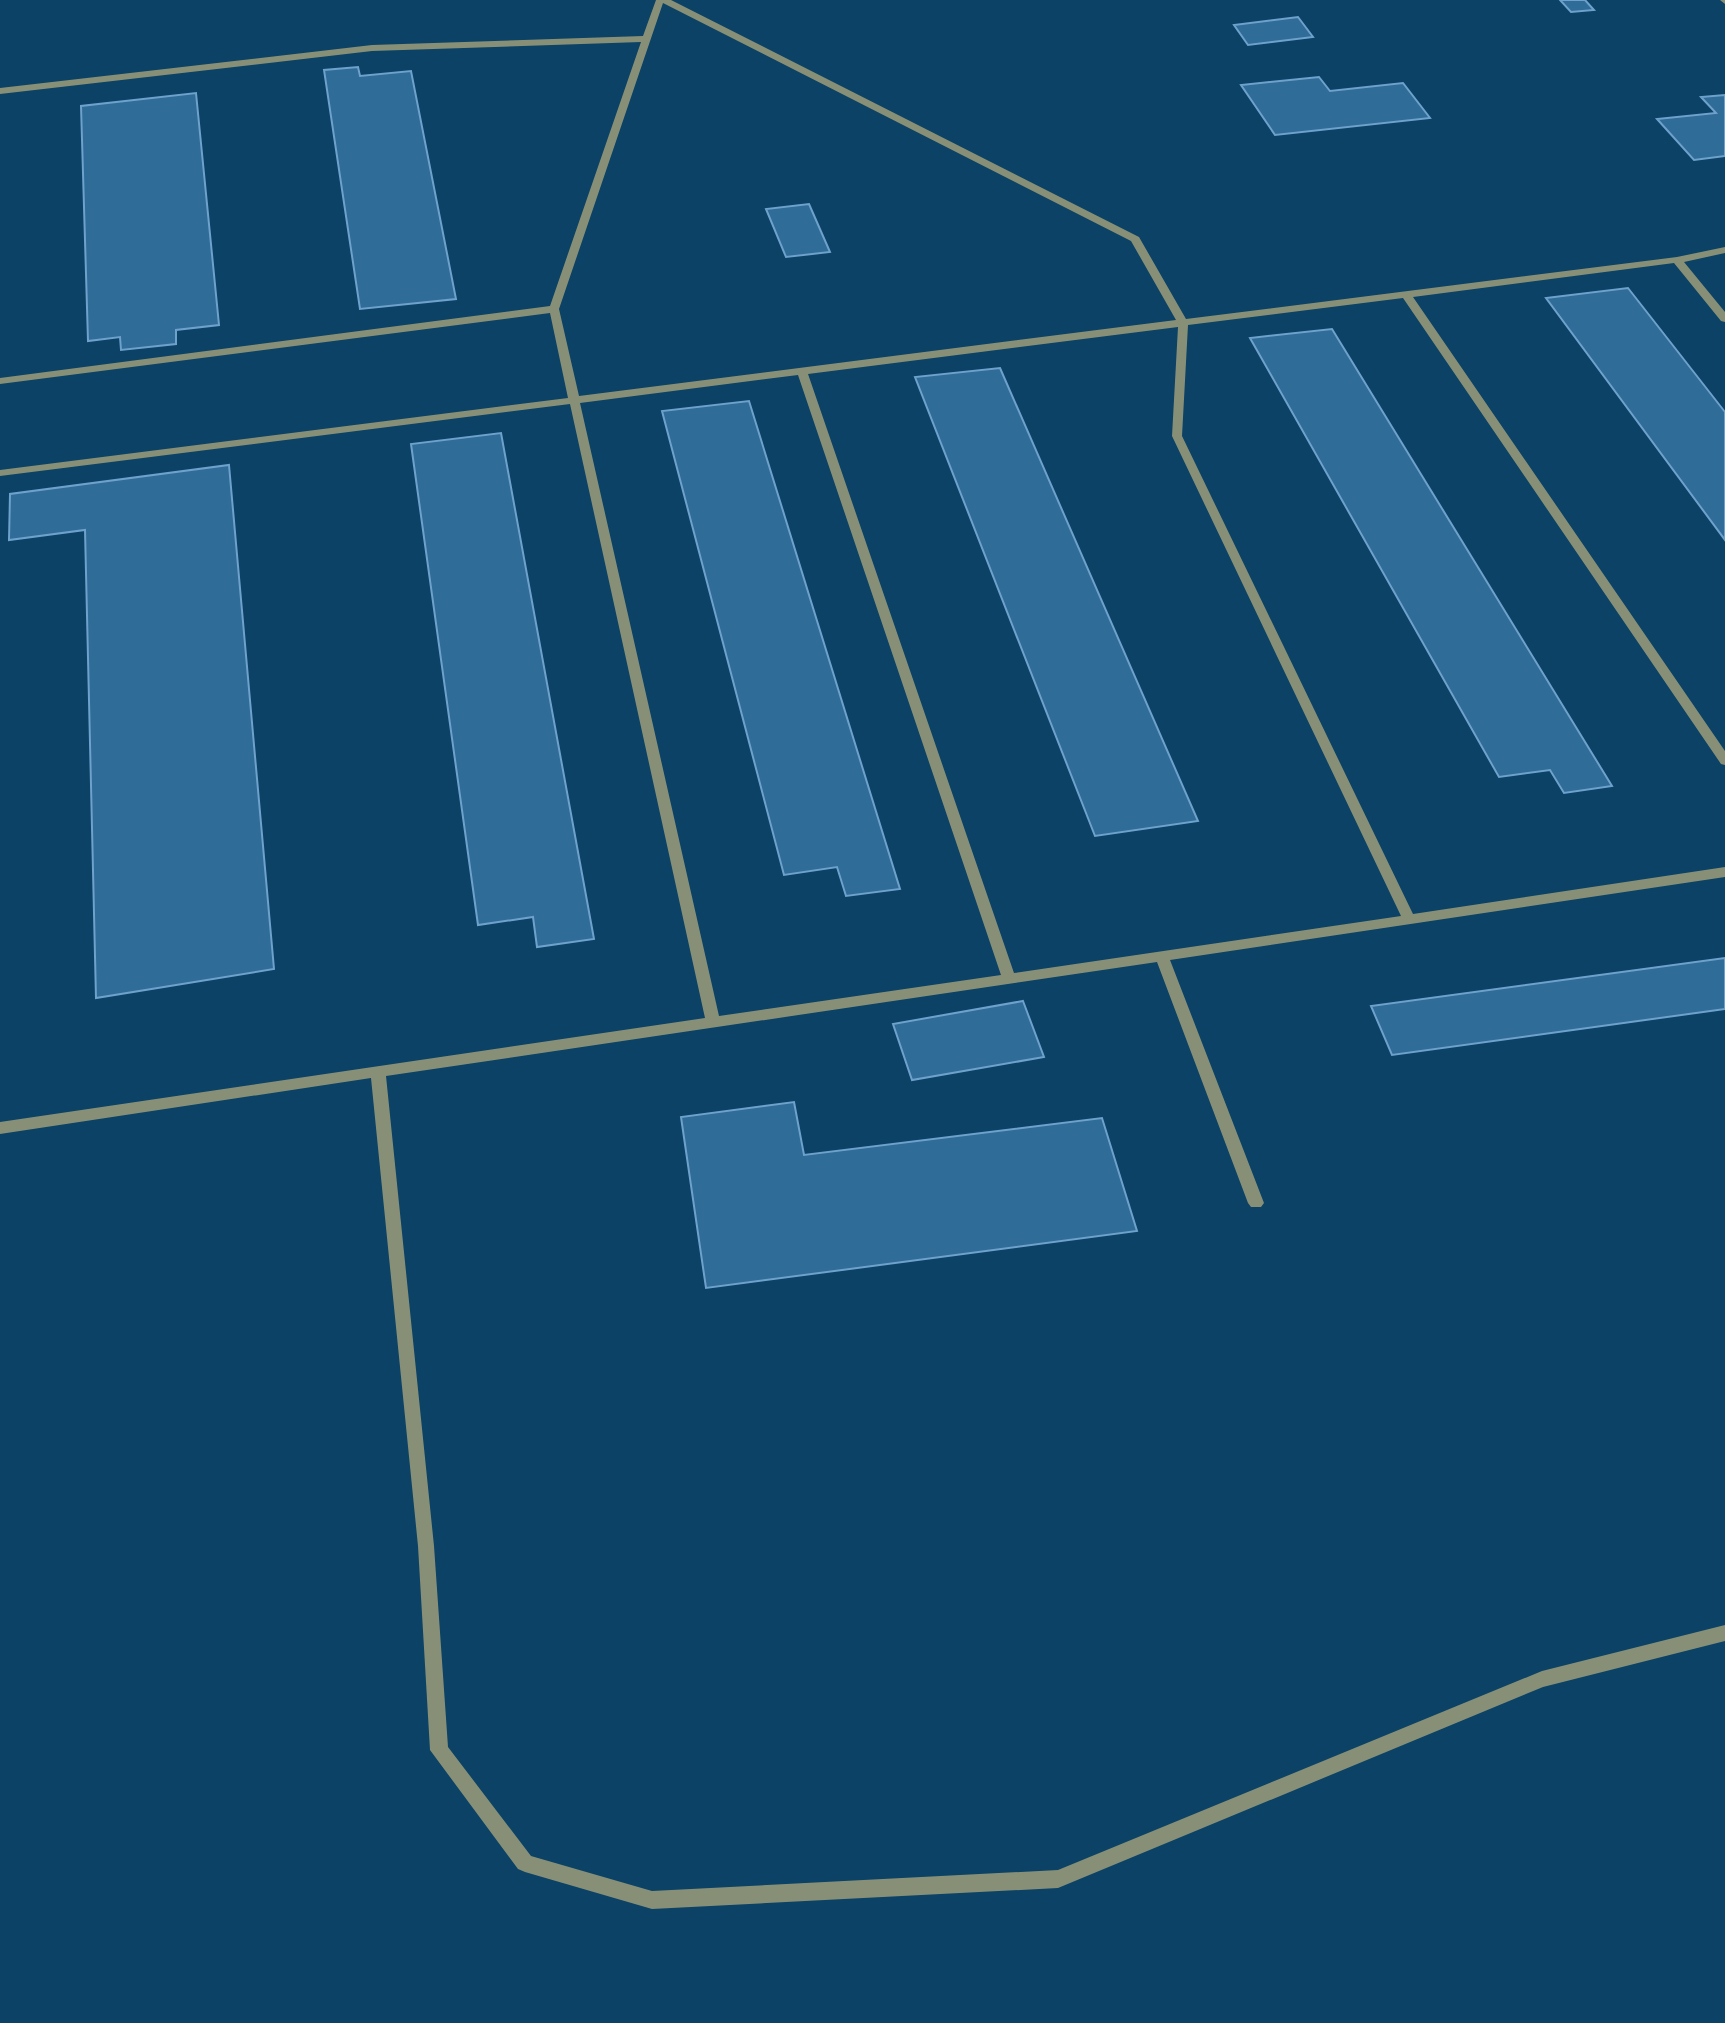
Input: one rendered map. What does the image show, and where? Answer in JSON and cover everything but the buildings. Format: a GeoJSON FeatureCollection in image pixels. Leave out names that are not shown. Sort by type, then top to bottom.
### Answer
{"type":"FeatureCollection","features":[{"type":"Feature","properties":{"kind":"lane"},"geometry":{"type":"LineString","coordinates":[[713,1023],[554,309],[662,0],[1135,239],[1183,323],[1177,436],[1409,919]]}},
{"type":"Feature","properties":{"kind":"lane"},"geometry":{"type":"LineString","coordinates":[[0,91],[372,48],[647,39]]}},
{"type":"Feature","properties":{"kind":"lane"},"geometry":{"type":"LineString","coordinates":[[0,473],[1677,260],[1725,250]]}},
{"type":"Feature","properties":{"kind":"lane"},"geometry":{"type":"LineString","coordinates":[[1677,260],[1725,318]]}},
{"type":"Feature","properties":{"kind":"lane"},"geometry":{"type":"LineString","coordinates":[[1406,294],[1725,761]]}},
{"type":"Feature","properties":{"kind":"lane"},"geometry":{"type":"LineString","coordinates":[[0,382],[554,309]]}},
{"type":"Feature","properties":{"kind":"lane"},"geometry":{"type":"LineString","coordinates":[[802,371],[1009,979]]}},
{"type":"Feature","properties":{"kind":"lane"},"geometry":{"type":"LineString","coordinates":[[0,1128],[1725,872]]}},
{"type":"Feature","properties":{"kind":"lane"},"geometry":{"type":"LineString","coordinates":[[1162,956],[1256,1203]]}},
{"type":"Feature","properties":{"kind":"lane"},"geometry":{"type":"LineString","coordinates":[[378,1072],[426,1546],[439,1750],[525,1863],[652,1900],[1058,1879],[1542,1679],[1725,1633]]}}]}
